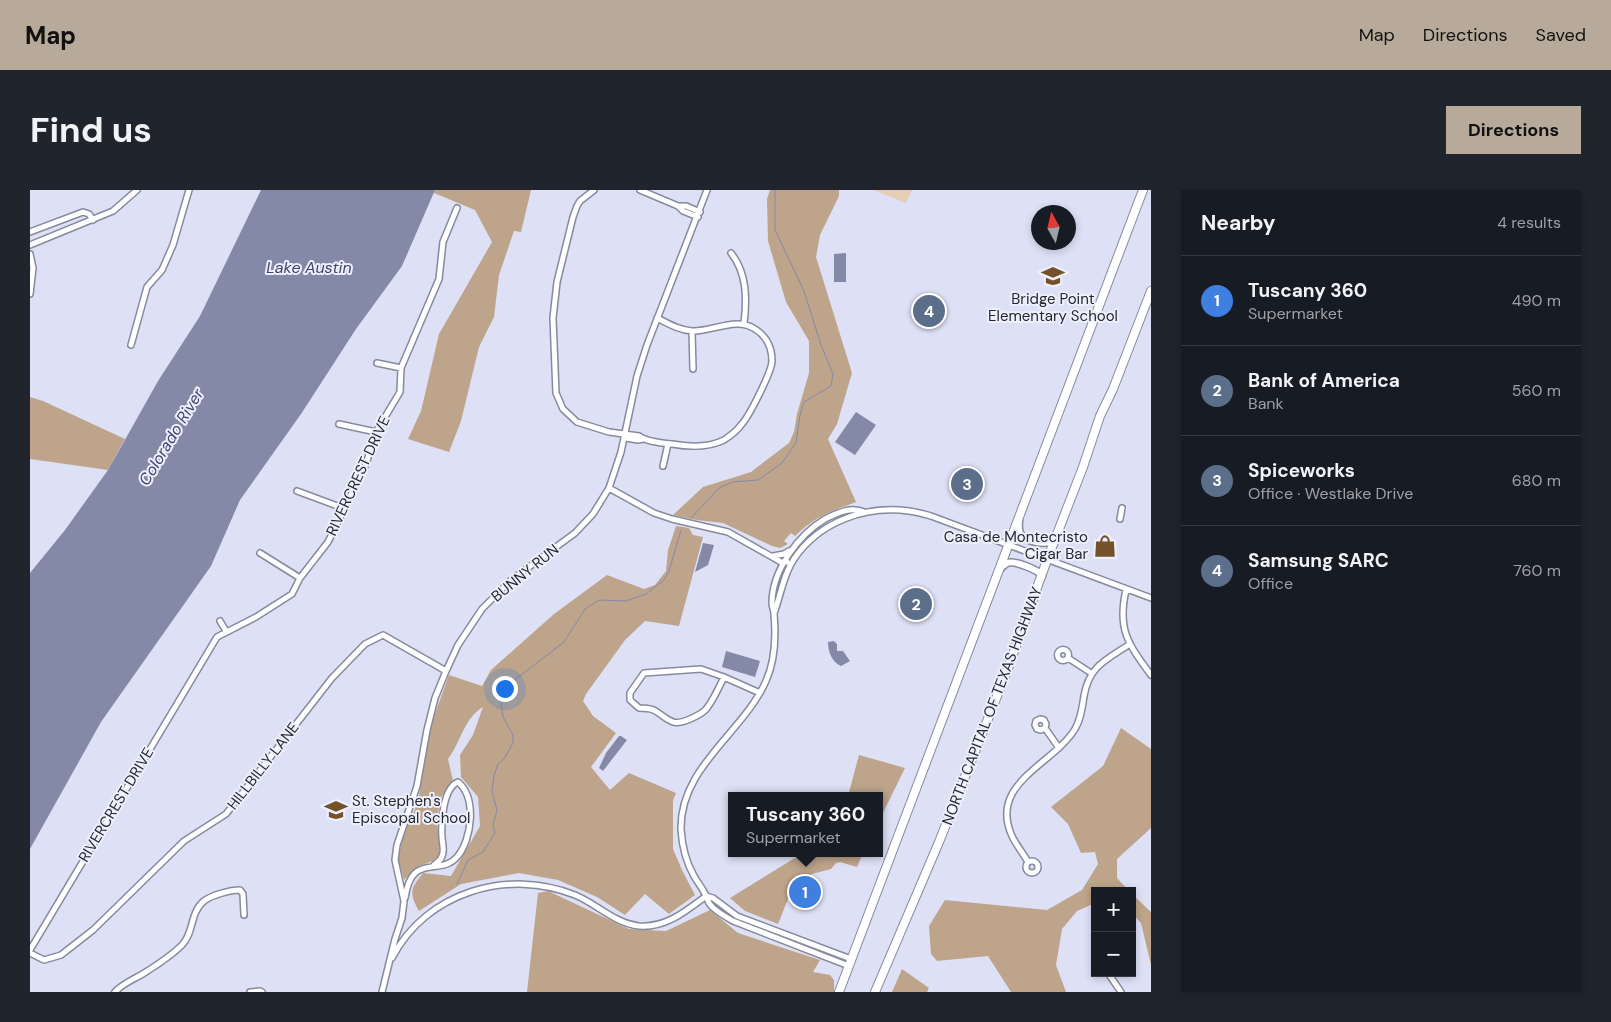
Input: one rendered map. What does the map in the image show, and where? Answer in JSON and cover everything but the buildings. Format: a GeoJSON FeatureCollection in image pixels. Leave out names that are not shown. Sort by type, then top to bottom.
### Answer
{"type":"FeatureCollection","features":[{"type":"Feature","properties":{"kind":"highway"},"geometry":{"type":"LineString","coordinates":[[839,992],[1143,190]]}},
{"type":"Feature","properties":{"kind":"highway","name":"NORTH CAPITAL OF TEXAS HIGHWAY"},"geometry":{"type":"LineString","coordinates":[[875,992],[939,842],[1007,671],[1083,467],[1100,416],[1113,389],[1151,291]]}},
{"type":"Feature","properties":{"kind":"main road"},"geometry":{"type":"LineString","coordinates":[[1021,511],[1019,525],[1021,535],[1027,539],[1045,544],[1055,540]]}},
{"type":"Feature","properties":{"kind":"main road"},"geometry":{"type":"LineString","coordinates":[[998,572],[1009,562],[1038,571],[1042,576]]}},
{"type":"Feature","properties":{"kind":"street"},"geometry":{"type":"LineString","coordinates":[[30,246],[112,211],[137,190]]}},
{"type":"Feature","properties":{"kind":"street"},"geometry":{"type":"LineString","coordinates":[[131,345],[147,287],[162,270],[173,245],[189,190]]}},
{"type":"Feature","properties":{"kind":"street"},"geometry":{"type":"LineString","coordinates":[[594,190],[580,201],[577,206],[557,282],[553,318],[554,385],[559,402],[570,416],[583,424],[609,432],[691,447],[724,440],[742,425],[771,367],[772,360],[769,344],[762,334],[744,323],[692,331],[681,330],[657,318]]}},
{"type":"Feature","properties":{"kind":"street"},"geometry":{"type":"LineString","coordinates":[[640,190],[678,206],[683,211],[699,214]]}},
{"type":"Feature","properties":{"kind":"street","name":"BUNNY RUN"},"geometry":{"type":"LineString","coordinates":[[388,968],[402,918],[404,901],[395,860],[397,845],[417,786],[435,698],[458,645],[482,609],[517,575],[575,533],[593,514],[609,488],[621,452],[637,376],[657,318],[708,190]]}},
{"type":"Feature","properties":{"kind":"street","name":"RIVERCREST DRIVE"},"geometry":{"type":"LineString","coordinates":[[30,951],[217,637],[249,621],[292,594],[300,578],[328,542],[366,464],[376,432],[400,392],[401,368],[439,279],[443,242],[457,208]]}},
{"type":"Feature","properties":{"kind":"street"},"geometry":{"type":"LineString","coordinates":[[30,232],[83,212],[89,214],[93,220]]}},
{"type":"Feature","properties":{"kind":"street"},"geometry":{"type":"LineString","coordinates":[[731,253],[739,262],[746,288],[747,304],[744,323]]}},
{"type":"Feature","properties":{"kind":"street"},"geometry":{"type":"LineString","coordinates":[[30,254],[33,268],[30,294]]}},
{"type":"Feature","properties":{"kind":"street"},"geometry":{"type":"LineString","coordinates":[[692,331],[693,369]]}},
{"type":"Feature","properties":{"kind":"street"},"geometry":{"type":"LineString","coordinates":[[377,363],[401,368]]}},
{"type":"Feature","properties":{"kind":"street"},"geometry":{"type":"LineString","coordinates":[[339,424],[376,432]]}},
{"type":"Feature","properties":{"kind":"street"},"geometry":{"type":"LineString","coordinates":[[663,466],[668,444]]}},
{"type":"Feature","properties":{"kind":"street"},"geometry":{"type":"LineString","coordinates":[[609,488],[654,513],[728,532],[776,559],[784,562],[794,560]]}},
{"type":"Feature","properties":{"kind":"street"},"geometry":{"type":"LineString","coordinates":[[297,491],[343,508]]}},
{"type":"Feature","properties":{"kind":"street"},"geometry":{"type":"LineString","coordinates":[[850,962],[737,916],[713,898],[706,896],[689,867],[682,846],[681,819],[689,789],[701,768],[760,693],[769,675],[775,644],[773,595],[784,562],[792,549],[809,531],[830,516],[856,508],[864,512]]}},
{"type":"Feature","properties":{"kind":"street"},"geometry":{"type":"LineString","coordinates":[[1120,519],[1122,508]]}},
{"type":"Feature","properties":{"kind":"street"},"geometry":{"type":"LineString","coordinates":[[774,613],[784,582],[794,560],[808,542],[823,530],[864,512],[908,511],[931,516],[1151,598]]}},
{"type":"Feature","properties":{"kind":"street"},"geometry":{"type":"LineString","coordinates":[[773,556],[784,554],[792,549]]}},
{"type":"Feature","properties":{"kind":"street"},"geometry":{"type":"LineString","coordinates":[[260,553],[300,578]]}},
{"type":"Feature","properties":{"kind":"street"},"geometry":{"type":"LineString","coordinates":[[1126,590],[1122,612],[1123,624],[1130,644],[1151,675]]}},
{"type":"Feature","properties":{"kind":"street"},"geometry":{"type":"LineString","coordinates":[[220,621],[226,631]]}},
{"type":"Feature","properties":{"kind":"street","name":"HILLBILLY LANE"},"geometry":{"type":"LineString","coordinates":[[30,951],[44,960],[61,955],[93,930],[184,841],[226,814],[332,678],[365,644],[383,635],[446,672]]}},
{"type":"Feature","properties":{"kind":"street"},"geometry":{"type":"LineString","coordinates":[[1028,862],[1012,836],[1007,816],[1010,798],[1016,785],[1059,748],[1074,732],[1079,722],[1084,693],[1091,673],[1130,644]]}},
{"type":"Feature","properties":{"kind":"street"},"geometry":{"type":"LineString","coordinates":[[1068,658],[1091,673]]}},
{"type":"Feature","properties":{"kind":"street"},"geometry":{"type":"LineString","coordinates":[[724,677],[706,709],[682,723],[677,724],[671,721],[653,708],[639,708],[630,700],[630,693],[644,673],[701,669],[724,677],[760,693]]}},
{"type":"Feature","properties":{"kind":"street"},"geometry":{"type":"LineString","coordinates":[[1045,728],[1059,748]]}},
{"type":"Feature","properties":{"kind":"street"},"geometry":{"type":"LineString","coordinates":[[404,901],[407,885],[414,873],[434,865],[451,862],[457,857],[466,837],[471,807],[468,796],[458,782],[450,790],[445,802],[442,837],[443,854],[441,859],[434,865]]}},
{"type":"Feature","properties":{"kind":"street"},"geometry":{"type":"LineString","coordinates":[[382,992],[388,968],[401,943],[417,925],[454,897],[492,885],[514,883],[557,888],[591,903],[624,923],[638,926],[652,926],[670,920],[682,914],[706,896]]}},
{"type":"Feature","properties":{"kind":"street"},"geometry":{"type":"LineString","coordinates":[[115,992],[182,945],[188,936],[194,916],[204,901],[212,896],[240,890],[243,894],[244,915]]}},
{"type":"Feature","properties":{"kind":"street"},"geometry":{"type":"LineString","coordinates":[[1111,977],[1121,992]]}},
{"type":"Feature","properties":{"kind":"street"},"geometry":{"type":"LineString","coordinates":[[250,992],[262,992]]}},
{"type":"Feature","properties":{"kind":"shaded area"},"geometry":{"type":"Polygon","coordinates":[[[435,190],[531,190],[521,232],[514,231],[499,275],[494,317],[479,347],[461,421],[449,452],[408,439],[421,411],[439,334],[492,242],[475,210],[434,193],[435,190]]]}},
{"type":"Feature","properties":{"kind":"shaded area"},"geometry":{"type":"Polygon","coordinates":[[[770,190],[839,190],[839,196],[820,235],[816,257],[852,373],[837,424],[828,439],[856,502],[823,515],[795,536],[791,533],[784,541],[788,544],[780,548],[723,523],[673,515],[703,487],[751,472],[789,443],[794,432],[797,414],[809,373],[809,341],[786,302],[768,241],[767,199],[770,190]]]}},
{"type":"Feature","properties":{"kind":"shaded area"},"geometry":{"type":"Polygon","coordinates":[[[873,190],[912,190],[906,203],[873,190]]]}},
{"type":"Feature","properties":{"kind":"shaded area"},"geometry":{"type":"Polygon","coordinates":[[[30,397],[43,401],[125,439],[108,470],[30,459],[30,397]]]}},
{"type":"Feature","properties":{"kind":"shaded area"},"geometry":{"type":"Polygon","coordinates":[[[676,526],[689,528],[693,535],[703,537],[679,626],[645,621],[625,640],[583,701],[593,716],[616,733],[591,767],[610,790],[629,773],[676,793],[673,800],[673,849],[695,895],[669,914],[645,894],[625,915],[597,897],[558,880],[519,873],[461,884],[419,911],[412,891],[419,878],[423,873],[451,876],[480,826],[478,797],[461,777],[460,755],[473,735],[483,707],[471,717],[448,759],[453,781],[441,797],[437,820],[440,855],[435,860],[419,866],[404,880],[398,859],[403,836],[418,802],[429,730],[449,675],[482,686],[491,670],[554,614],[607,575],[644,589],[655,585],[666,571],[668,550],[676,526]]]}},
{"type":"Feature","properties":{"kind":"shaded area"},"geometry":{"type":"Polygon","coordinates":[[[1121,728],[1151,749],[1151,828],[1117,859],[1117,878],[1125,887],[1091,887],[1091,905],[1077,911],[1062,929],[1056,965],[1066,992],[1011,992],[988,956],[937,961],[931,954],[929,926],[945,900],[1047,910],[1082,890],[1098,864],[1095,852],[1081,853],[1068,824],[1051,807],[1103,766],[1121,728]]]}},
{"type":"Feature","properties":{"kind":"shaded area"},"geometry":{"type":"Polygon","coordinates":[[[859,755],[905,768],[883,813],[883,792],[849,792],[859,755]]]}},
{"type":"Feature","properties":{"kind":"shaded area"},"geometry":{"type":"Polygon","coordinates":[[[797,857],[861,857],[857,867],[840,862],[836,863],[831,869],[812,874],[794,884],[778,924],[745,911],[730,898],[797,857]]]}},
{"type":"Feature","properties":{"kind":"shaded area"},"geometry":{"type":"Polygon","coordinates":[[[548,891],[629,929],[666,931],[710,910],[738,933],[820,960],[813,972],[830,975],[834,980],[834,992],[527,992],[538,893],[548,891]]]}},
{"type":"Feature","properties":{"kind":"shaded area"},"geometry":{"type":"Polygon","coordinates":[[[1136,898],[1151,912],[1151,965],[1141,923],[1136,917],[1136,898]]]}},
{"type":"Feature","properties":{"kind":"shaded area"},"geometry":{"type":"Polygon","coordinates":[[[902,969],[929,988],[927,992],[892,992],[902,969]]]}},
{"type":"Feature","properties":{"kind":"water","name":"Lake Austin"},"geometry":{"type":"Polygon","coordinates":[[[261,190],[435,190],[402,266],[356,329],[301,414],[240,500],[211,566],[101,722],[30,849],[30,573],[65,530],[108,470],[158,381],[200,316],[261,190]]]}},
{"type":"Feature","properties":{"kind":"water"},"geometry":{"type":"Polygon","coordinates":[[[846,253],[846,282],[834,282],[834,254],[846,253]]]}},
{"type":"Feature","properties":{"kind":"water"},"geometry":{"type":"Polygon","coordinates":[[[856,412],[876,425],[855,455],[835,442],[856,412]]]}},
{"type":"Feature","properties":{"kind":"water"},"geometry":{"type":"Polygon","coordinates":[[[703,543],[714,545],[708,565],[695,572],[703,543]]]}},
{"type":"Feature","properties":{"kind":"water"},"geometry":{"type":"Polygon","coordinates":[[[834,641],[837,644],[837,651],[843,651],[850,661],[841,666],[835,662],[830,653],[828,642],[834,641]]]}},
{"type":"Feature","properties":{"kind":"water"},"geometry":{"type":"Polygon","coordinates":[[[726,651],[760,661],[755,677],[722,667],[726,651]]]}},
{"type":"Feature","properties":{"kind":"water"},"geometry":{"type":"Polygon","coordinates":[[[619,736],[627,740],[603,771],[599,768],[606,753],[619,736]]]}},
{"type":"Feature","properties":{"kind":"waterway"},"geometry":{"type":"LineString","coordinates":[[691,518],[719,488],[732,482],[758,480],[782,463],[796,443],[804,402],[831,386],[833,374],[821,345],[804,291],[775,230],[775,190]]}},
{"type":"Feature","properties":{"kind":"waterway"},"geometry":{"type":"LineString","coordinates":[[457,884],[468,860],[483,852],[495,833],[493,825],[497,810],[492,791],[494,776],[498,764],[504,759],[513,743],[513,735],[503,717],[500,697],[512,682],[564,642],[585,609],[599,600],[626,601],[646,594],[664,580],[669,571],[681,530]]}},
{"type":"Feature","properties":{"kind":"place","name":"Bridge Point Elementary School"},"geometry":{"type":"Point","coordinates":[1053,276]}},
{"type":"Feature","properties":{"kind":"place","name":"Samsung SARC"},"geometry":{"type":"Point","coordinates":[929,311]}},
{"type":"Feature","properties":{"kind":"place","name":"Spiceworks"},"geometry":{"type":"Point","coordinates":[967,484]}},
{"type":"Feature","properties":{"kind":"place","name":"Casa de Montecristo Cigar Bar"},"geometry":{"type":"Point","coordinates":[1105,546]}},
{"type":"Feature","properties":{"kind":"place","name":"Bank of America"},"geometry":{"type":"Point","coordinates":[916,604]}},
{"type":"Feature","properties":{"kind":"place","name":"St. Stephen's Episcopal School"},"geometry":{"type":"Point","coordinates":[336,810]}},
{"type":"Feature","properties":{"kind":"place","name":"Tuscany 360"},"geometry":{"type":"Point","coordinates":[805,892]}},
{"type":"Feature","properties":{"kind":"water label","name":"Colorado River"},"geometry":{"type":"Point","coordinates":[171,437]}}]}
